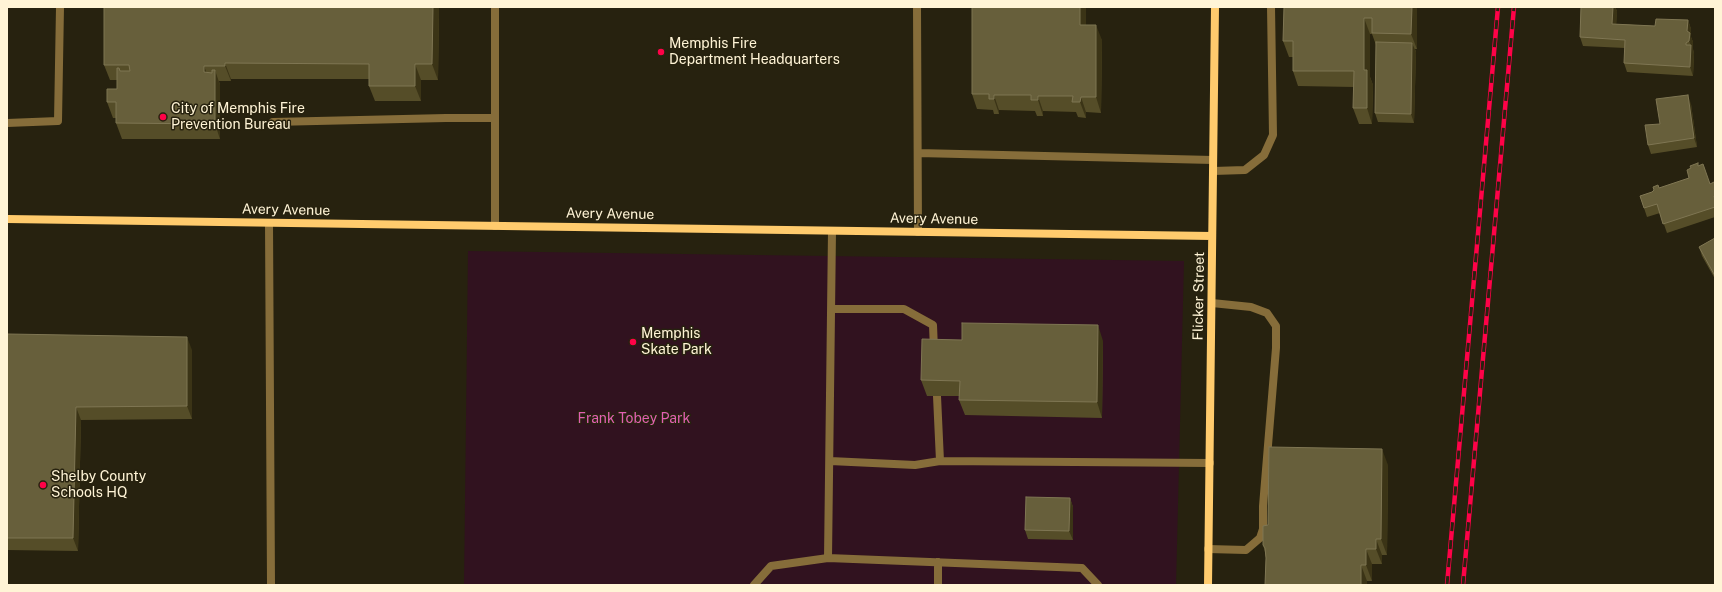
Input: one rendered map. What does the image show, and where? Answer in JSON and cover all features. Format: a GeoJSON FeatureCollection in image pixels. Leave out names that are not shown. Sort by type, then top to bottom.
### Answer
{"type":"FeatureCollection","features":[{"type":"Feature","properties":{"kind":"street","name":"Flicker Street"},"geometry":{"type":"LineString","coordinates":[[1208,585],[1215,7]]}},
{"type":"Feature","properties":{"kind":"street","name":"Avery Avenue"},"geometry":{"type":"LineString","coordinates":[[7,218],[1212,236]]}},
{"type":"Feature","properties":{"kind":"lane"},"geometry":{"type":"LineString","coordinates":[[7,123],[58,121],[60,7]]}},
{"type":"Feature","properties":{"kind":"lane"},"geometry":{"type":"LineString","coordinates":[[495,7],[495,226]]}},
{"type":"Feature","properties":{"kind":"lane"},"geometry":{"type":"LineString","coordinates":[[917,7],[918,232]]}},
{"type":"Feature","properties":{"kind":"lane"},"geometry":{"type":"LineString","coordinates":[[1213,170],[1245,170],[1264,155],[1272,135],[1271,7]]}},
{"type":"Feature","properties":{"kind":"lane"},"geometry":{"type":"LineString","coordinates":[[273,122],[495,118]]}},
{"type":"Feature","properties":{"kind":"lane"},"geometry":{"type":"LineString","coordinates":[[918,153],[1213,160]]}},
{"type":"Feature","properties":{"kind":"lane"},"geometry":{"type":"LineString","coordinates":[[269,223],[271,585]]}},
{"type":"Feature","properties":{"kind":"lane"},"geometry":{"type":"LineString","coordinates":[[828,558],[832,231]]}},
{"type":"Feature","properties":{"kind":"lane"},"geometry":{"type":"LineString","coordinates":[[1208,549],[1246,550],[1260,538],[1263,529],[1263,506],[1276,348],[1276,326],[1267,313],[1251,307],[1212,303]]}},
{"type":"Feature","properties":{"kind":"lane"},"geometry":{"type":"LineString","coordinates":[[832,309],[904,309],[933,325],[935,355]]}},
{"type":"Feature","properties":{"kind":"lane"},"geometry":{"type":"LineString","coordinates":[[937,396],[940,461]]}},
{"type":"Feature","properties":{"kind":"lane"},"geometry":{"type":"LineString","coordinates":[[830,461],[915,465],[940,461],[1210,462]]}},
{"type":"Feature","properties":{"kind":"lane"},"geometry":{"type":"LineString","coordinates":[[754,585],[771,566],[828,558],[1082,568],[1098,585]]}},
{"type":"Feature","properties":{"kind":"lane"},"geometry":{"type":"LineString","coordinates":[[938,562],[938,585]]}},
{"type":"Feature","properties":{"kind":"green space","name":"Frank Tobey Park"},"geometry":{"type":"Polygon","coordinates":[[[468,251],[1184,261],[1176,585],[464,585],[468,251]]]}},
{"type":"Feature","properties":{"kind":"building"},"geometry":{"type":"Polygon","coordinates":[[[104,7],[433,7],[432,64],[415,64],[415,86],[369,86],[369,64],[225,63],[225,66],[204,66],[204,72],[212,73],[212,70],[215,70],[215,124],[116,123],[116,102],[107,102],[107,89],[117,89],[117,68],[119,68],[120,71],[130,71],[129,65],[104,65],[104,7]]]}},
{"type":"Feature","properties":{"kind":"building"},"geometry":{"type":"Polygon","coordinates":[[[972,7],[1080,7],[1080,25],[1096,25],[1096,97],[1081,97],[1080,102],[1072,102],[1073,96],[1038,96],[1038,100],[1031,100],[1031,95],[994,95],[994,99],[989,99],[989,94],[972,94],[972,7]]]}},
{"type":"Feature","properties":{"kind":"building"},"geometry":{"type":"Polygon","coordinates":[[[1284,7],[1412,7],[1411,34],[1372,33],[1372,18],[1364,18],[1364,70],[1367,70],[1367,108],[1353,108],[1354,71],[1293,71],[1293,41],[1283,41],[1284,7]]]}},
{"type":"Feature","properties":{"kind":"building"},"geometry":{"type":"Polygon","coordinates":[[[1581,7],[1613,7],[1612,24],[1655,26],[1656,19],[1688,20],[1687,31],[1690,33],[1689,41],[1686,45],[1691,45],[1690,67],[1624,63],[1625,40],[1580,37],[1581,7]]]}},
{"type":"Feature","properties":{"kind":"building"},"geometry":{"type":"Polygon","coordinates":[[[1376,42],[1412,43],[1411,114],[1375,113],[1376,42]]]}},
{"type":"Feature","properties":{"kind":"building"},"geometry":{"type":"Polygon","coordinates":[[[1688,95],[1694,138],[1648,145],[1645,125],[1660,124],[1656,99],[1688,95]]]}},
{"type":"Feature","properties":{"kind":"building"},"geometry":{"type":"Polygon","coordinates":[[[1698,163],[1698,166],[1703,164],[1710,184],[1714,182],[1715,207],[1663,224],[1657,204],[1644,208],[1640,196],[1652,192],[1654,190],[1653,187],[1658,185],[1659,188],[1689,178],[1687,170],[1691,168],[1690,166],[1698,163]]]}},
{"type":"Feature","properties":{"kind":"building"},"geometry":{"type":"Polygon","coordinates":[[[1715,238],[1715,276],[1699,247],[1715,238]]]}},
{"type":"Feature","properties":{"kind":"building"},"geometry":{"type":"Polygon","coordinates":[[[962,323],[1098,325],[1097,402],[959,400],[960,381],[921,380],[922,339],[962,340],[962,323]]]}},
{"type":"Feature","properties":{"kind":"building","name":"Shelby County Schools HQ"},"geometry":{"type":"Polygon","coordinates":[[[7,334],[187,337],[187,406],[76,407],[73,538],[7,538],[7,334]]]}},
{"type":"Feature","properties":{"kind":"building"},"geometry":{"type":"Polygon","coordinates":[[[1269,447],[1382,449],[1381,539],[1376,539],[1376,549],[1366,549],[1366,565],[1361,565],[1361,585],[1265,585],[1266,558],[1265,548],[1263,545],[1263,526],[1268,525],[1269,447]]]}},
{"type":"Feature","properties":{"kind":"building"},"geometry":{"type":"Polygon","coordinates":[[[1026,497],[1070,498],[1069,531],[1025,530],[1026,497]]]}},
{"type":"Feature","properties":{"kind":"railway"},"geometry":{"type":"LineString","coordinates":[[1447,585],[1498,7]]}},
{"type":"Feature","properties":{"kind":"railway"},"geometry":{"type":"LineString","coordinates":[[1463,585],[1514,7]]}},
{"type":"Feature","properties":{"kind":"place","name":"Memphis Fire Department Headquarters"},"geometry":{"type":"Point","coordinates":[661,52]}},
{"type":"Feature","properties":{"kind":"place","name":"City of Memphis Fire Prevention Bureau"},"geometry":{"type":"Point","coordinates":[163,117]}},
{"type":"Feature","properties":{"kind":"place","name":"Memphis Skate Park"},"geometry":{"type":"Point","coordinates":[633,342]}},
{"type":"Feature","properties":{"kind":"place","name":"Shelby County Schools HQ"},"geometry":{"type":"Point","coordinates":[43,485]}}]}
